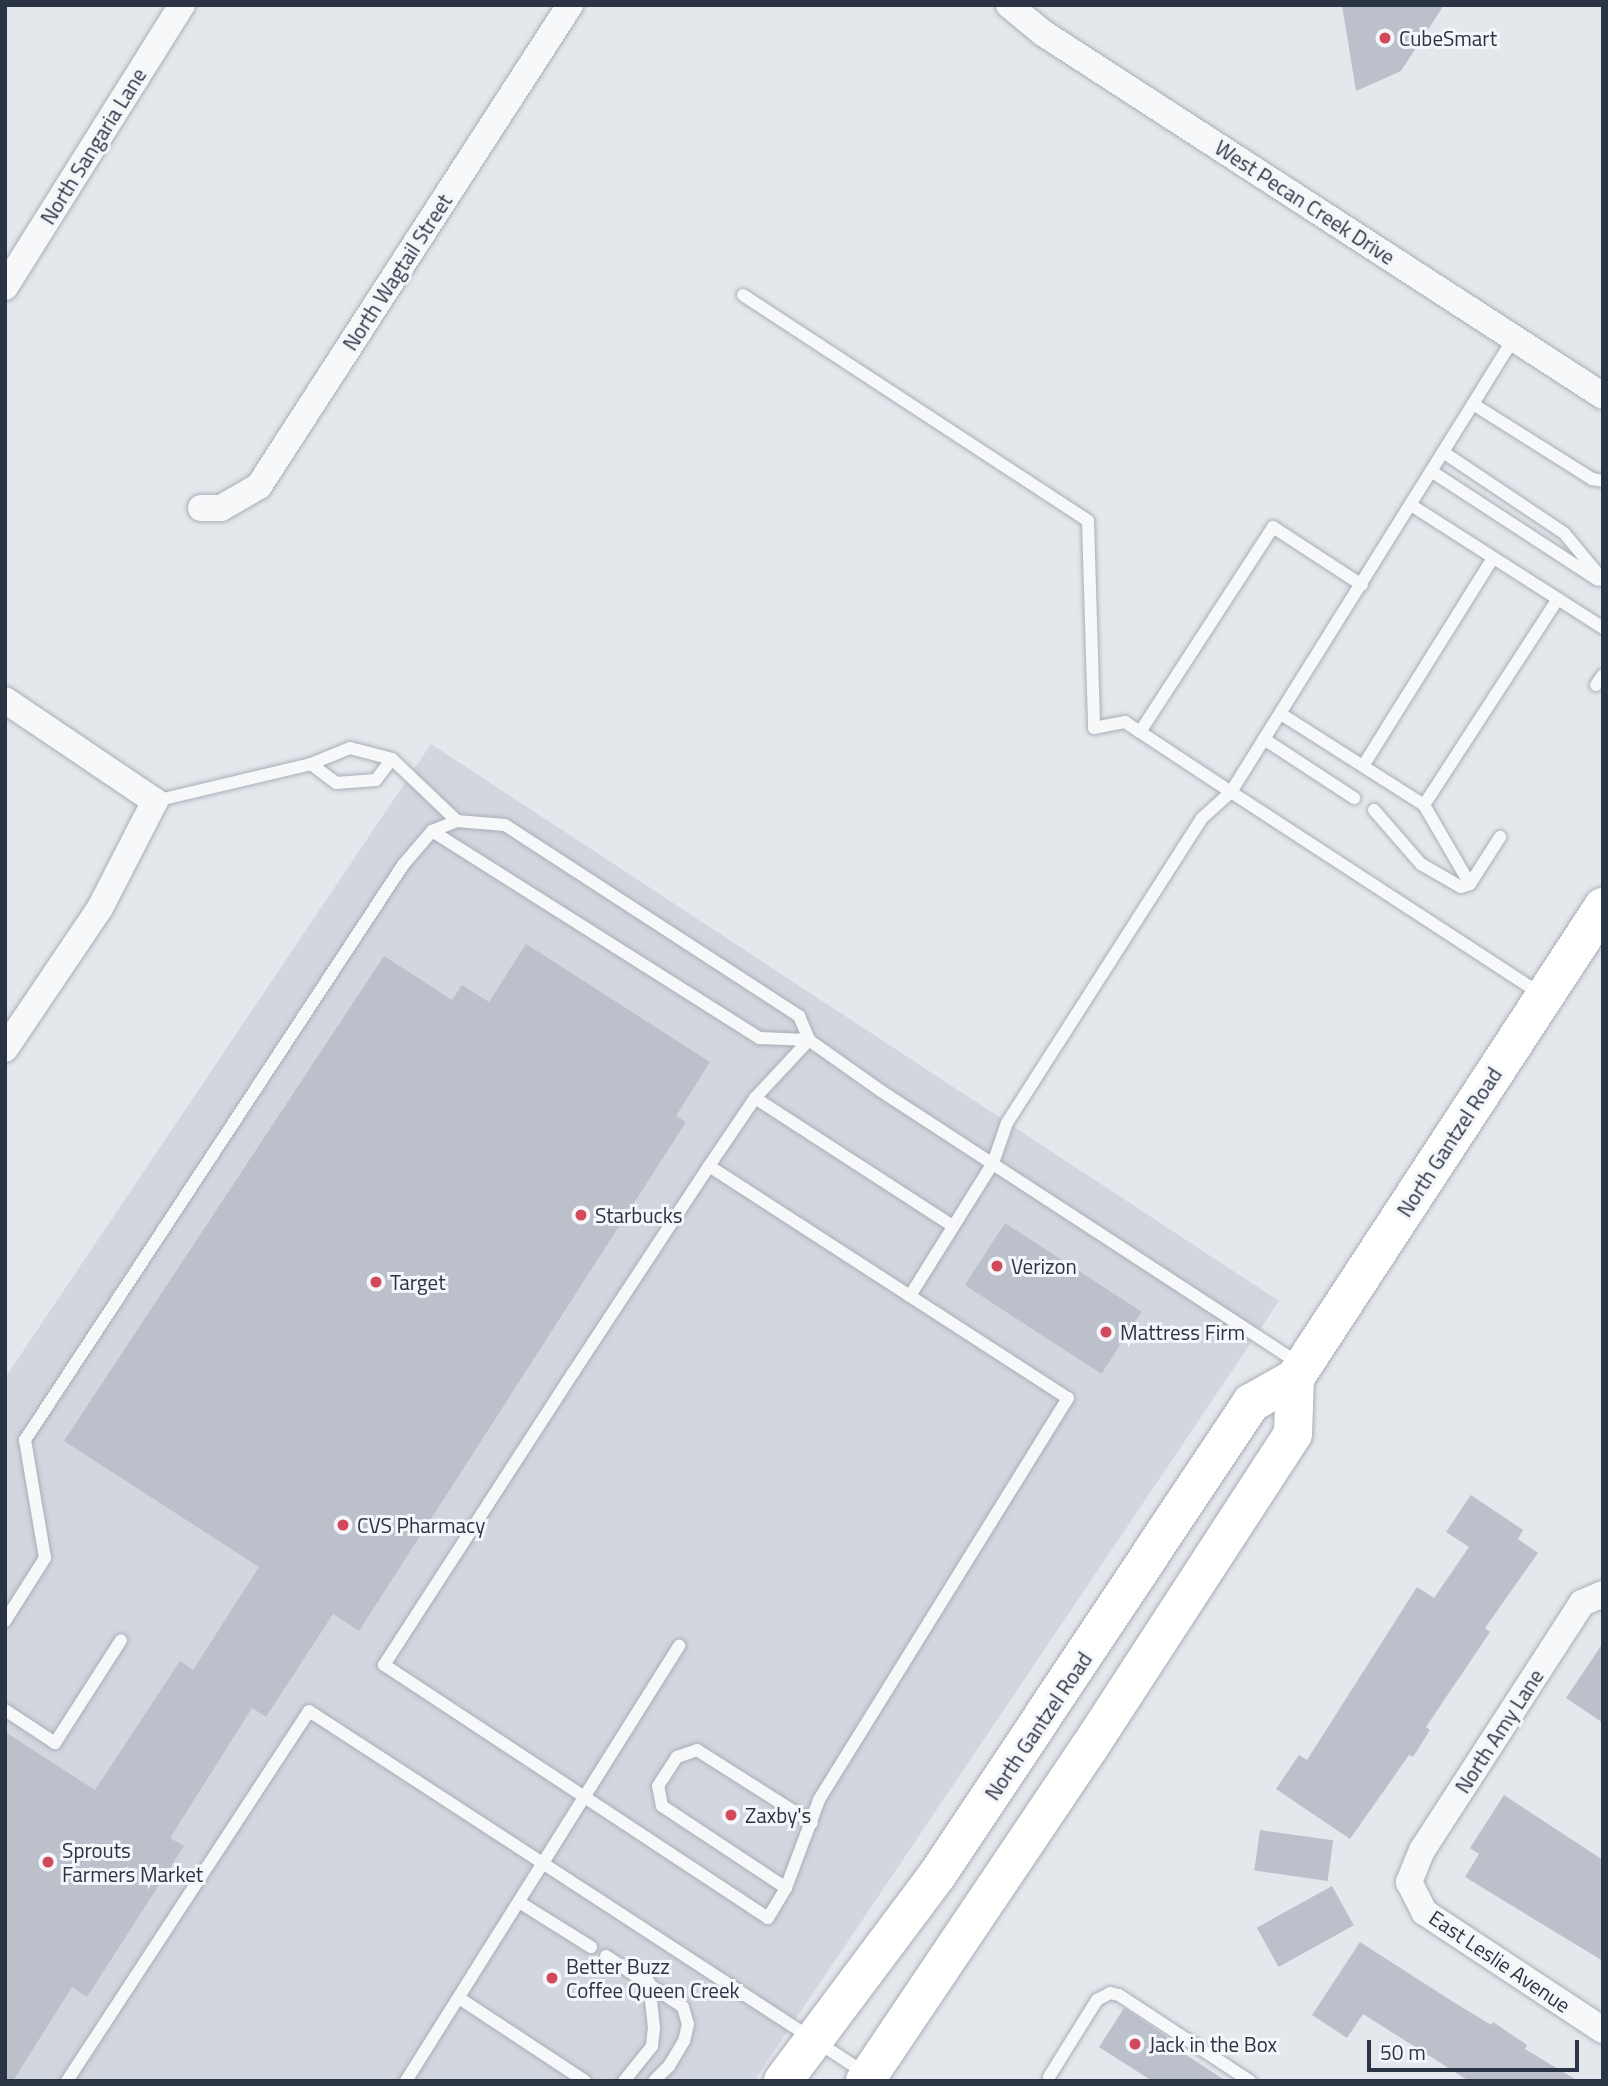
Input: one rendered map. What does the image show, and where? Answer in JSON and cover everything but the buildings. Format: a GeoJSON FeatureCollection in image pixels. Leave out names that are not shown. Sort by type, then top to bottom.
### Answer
{"type":"FeatureCollection","features":[{"type":"Feature","properties":{"kind":"main road","name":"North Gantzel Road"},"geometry":{"type":"LineString","coordinates":[[783,2081],[938,1874],[1251,1403],[1298,1372],[1603,907]]}},
{"type":"Feature","properties":{"kind":"main road"},"geometry":{"type":"LineString","coordinates":[[870,2079],[1293,1434],[1298,1372]]}},
{"type":"Feature","properties":{"kind":"street","name":"North Sangaria Lane"},"geometry":{"type":"LineString","coordinates":[[5,287],[182,5]]}},
{"type":"Feature","properties":{"kind":"street","name":"North Wagtail Street"},"geometry":{"type":"LineString","coordinates":[[201,508],[220,508],[259,486],[570,5]]}},
{"type":"Feature","properties":{"kind":"street","name":"West Pecan Creek Drive"},"geometry":{"type":"LineString","coordinates":[[1009,5],[1043,33],[1603,396]]}},
{"type":"Feature","properties":{"kind":"street"},"geometry":{"type":"LineString","coordinates":[[5,700],[155,801],[100,908],[5,1049]]}},
{"type":"Feature","properties":{"kind":"street","name":"North Amy Lane"},"geometry":{"type":"LineString","coordinates":[[1409,1882],[1422,1850],[1582,1603],[1603,1594]]}},
{"type":"Feature","properties":{"kind":"street","name":"East Leslie Avenue"},"geometry":{"type":"LineString","coordinates":[[1409,1882],[1424,1912],[1603,2030]]}},
{"type":"Feature","properties":{"kind":"lane"},"geometry":{"type":"LineString","coordinates":[[743,295],[1088,521],[1094,728],[1125,722],[1544,996]]}},
{"type":"Feature","properties":{"kind":"lane"},"geometry":{"type":"LineString","coordinates":[[910,1296],[993,1163],[1007,1123],[1202,818],[1231,792],[1514,338]]}},
{"type":"Feature","properties":{"kind":"lane"},"geometry":{"type":"LineString","coordinates":[[1473,404],[1592,479],[1603,481]]}},
{"type":"Feature","properties":{"kind":"lane"},"geometry":{"type":"LineString","coordinates":[[1443,452],[1564,533],[1603,582]]}},
{"type":"Feature","properties":{"kind":"lane"},"geometry":{"type":"LineString","coordinates":[[1431,471],[1603,582]]}},
{"type":"Feature","properties":{"kind":"lane"},"geometry":{"type":"LineString","coordinates":[[1411,505],[1603,628]]}},
{"type":"Feature","properties":{"kind":"lane"},"geometry":{"type":"LineString","coordinates":[[1140,732],[1273,527],[1362,585]]}},
{"type":"Feature","properties":{"kind":"lane"},"geometry":{"type":"LineString","coordinates":[[1363,766],[1493,558]]}},
{"type":"Feature","properties":{"kind":"lane"},"geometry":{"type":"LineString","coordinates":[[1424,805],[1558,600]]}},
{"type":"Feature","properties":{"kind":"lane"},"geometry":{"type":"LineString","coordinates":[[1281,714],[1424,805],[1470,884]]}},
{"type":"Feature","properties":{"kind":"lane"},"geometry":{"type":"LineString","coordinates":[[1264,739],[1354,798]]}},
{"type":"Feature","properties":{"kind":"lane"},"geometry":{"type":"LineString","coordinates":[[155,801],[311,764],[350,748],[392,759],[457,821]]}},
{"type":"Feature","properties":{"kind":"lane"},"geometry":{"type":"LineString","coordinates":[[311,764],[336,783],[376,780],[392,759]]}},
{"type":"Feature","properties":{"kind":"lane"},"geometry":{"type":"LineString","coordinates":[[1374,810],[1421,864],[1461,887],[1470,884],[1500,837]]}},
{"type":"Feature","properties":{"kind":"lane"},"geometry":{"type":"LineString","coordinates":[[5,1621],[45,1558],[24,1440],[403,865],[432,831],[457,821],[505,825],[799,1016],[809,1040]]}},
{"type":"Feature","properties":{"kind":"lane"},"geometry":{"type":"LineString","coordinates":[[432,831],[760,1038],[809,1040],[1298,1372]]}},
{"type":"Feature","properties":{"kind":"lane"},"geometry":{"type":"LineString","coordinates":[[709,1166],[1069,1398],[819,1800],[786,1888],[768,1918],[384,1665],[709,1166],[755,1098],[809,1040]]}},
{"type":"Feature","properties":{"kind":"lane"},"geometry":{"type":"LineString","coordinates":[[755,1098],[953,1226]]}},
{"type":"Feature","properties":{"kind":"lane"},"geometry":{"type":"LineString","coordinates":[[5,1710],[55,1743],[121,1640]]}},
{"type":"Feature","properties":{"kind":"lane"},"geometry":{"type":"LineString","coordinates":[[406,2081],[679,1647]]}},
{"type":"Feature","properties":{"kind":"lane"},"geometry":{"type":"LineString","coordinates":[[67,2081],[309,1711],[814,2038],[870,2079]]}},
{"type":"Feature","properties":{"kind":"lane"},"geometry":{"type":"LineString","coordinates":[[786,1888],[662,1807],[658,1786],[677,1757],[697,1750],[812,1824]]}},
{"type":"Feature","properties":{"kind":"lane"},"geometry":{"type":"LineString","coordinates":[[519,1902],[591,1947]]}},
{"type":"Feature","properties":{"kind":"lane"},"geometry":{"type":"LineString","coordinates":[[606,1956],[683,2007],[688,2024],[684,2041],[669,2066],[654,2081]]}},
{"type":"Feature","properties":{"kind":"lane"},"geometry":{"type":"LineString","coordinates":[[624,2081],[652,2046],[654,2028],[649,1982]]}},
{"type":"Feature","properties":{"kind":"lane"},"geometry":{"type":"LineString","coordinates":[[1049,2077],[1097,2000],[1110,1993],[1119,1995],[1251,2081]]}},
{"type":"Feature","properties":{"kind":"lane"},"geometry":{"type":"LineString","coordinates":[[459,1998],[584,2081]]}},
{"type":"Feature","properties":{"kind":"shaded area"},"geometry":{"type":"Polygon","coordinates":[[[431,744],[1279,1301],[754,2081],[5,2081],[5,1378],[431,744]]]}},
{"type":"Feature","properties":{"kind":"place","name":"CubeSmart"},"geometry":{"type":"Point","coordinates":[1385,38]}},
{"type":"Feature","properties":{"kind":"place","name":"Starbucks"},"geometry":{"type":"Point","coordinates":[581,1215]}},
{"type":"Feature","properties":{"kind":"place","name":"Verizon"},"geometry":{"type":"Point","coordinates":[997,1266]}},
{"type":"Feature","properties":{"kind":"place","name":"Target"},"geometry":{"type":"Point","coordinates":[376,1282]}},
{"type":"Feature","properties":{"kind":"place","name":"Mattress Firm"},"geometry":{"type":"Point","coordinates":[1106,1332]}},
{"type":"Feature","properties":{"kind":"place","name":"CVS Pharmacy"},"geometry":{"type":"Point","coordinates":[343,1525]}},
{"type":"Feature","properties":{"kind":"place","name":"Zaxby's"},"geometry":{"type":"Point","coordinates":[731,1815]}},
{"type":"Feature","properties":{"kind":"place","name":"Sprouts Farmers Market"},"geometry":{"type":"Point","coordinates":[48,1862]}},
{"type":"Feature","properties":{"kind":"place","name":"Better Buzz Coffee Queen Creek"},"geometry":{"type":"Point","coordinates":[552,1978]}},
{"type":"Feature","properties":{"kind":"place","name":"Jack in the Box"},"geometry":{"type":"Point","coordinates":[1135,2044]}}]}
